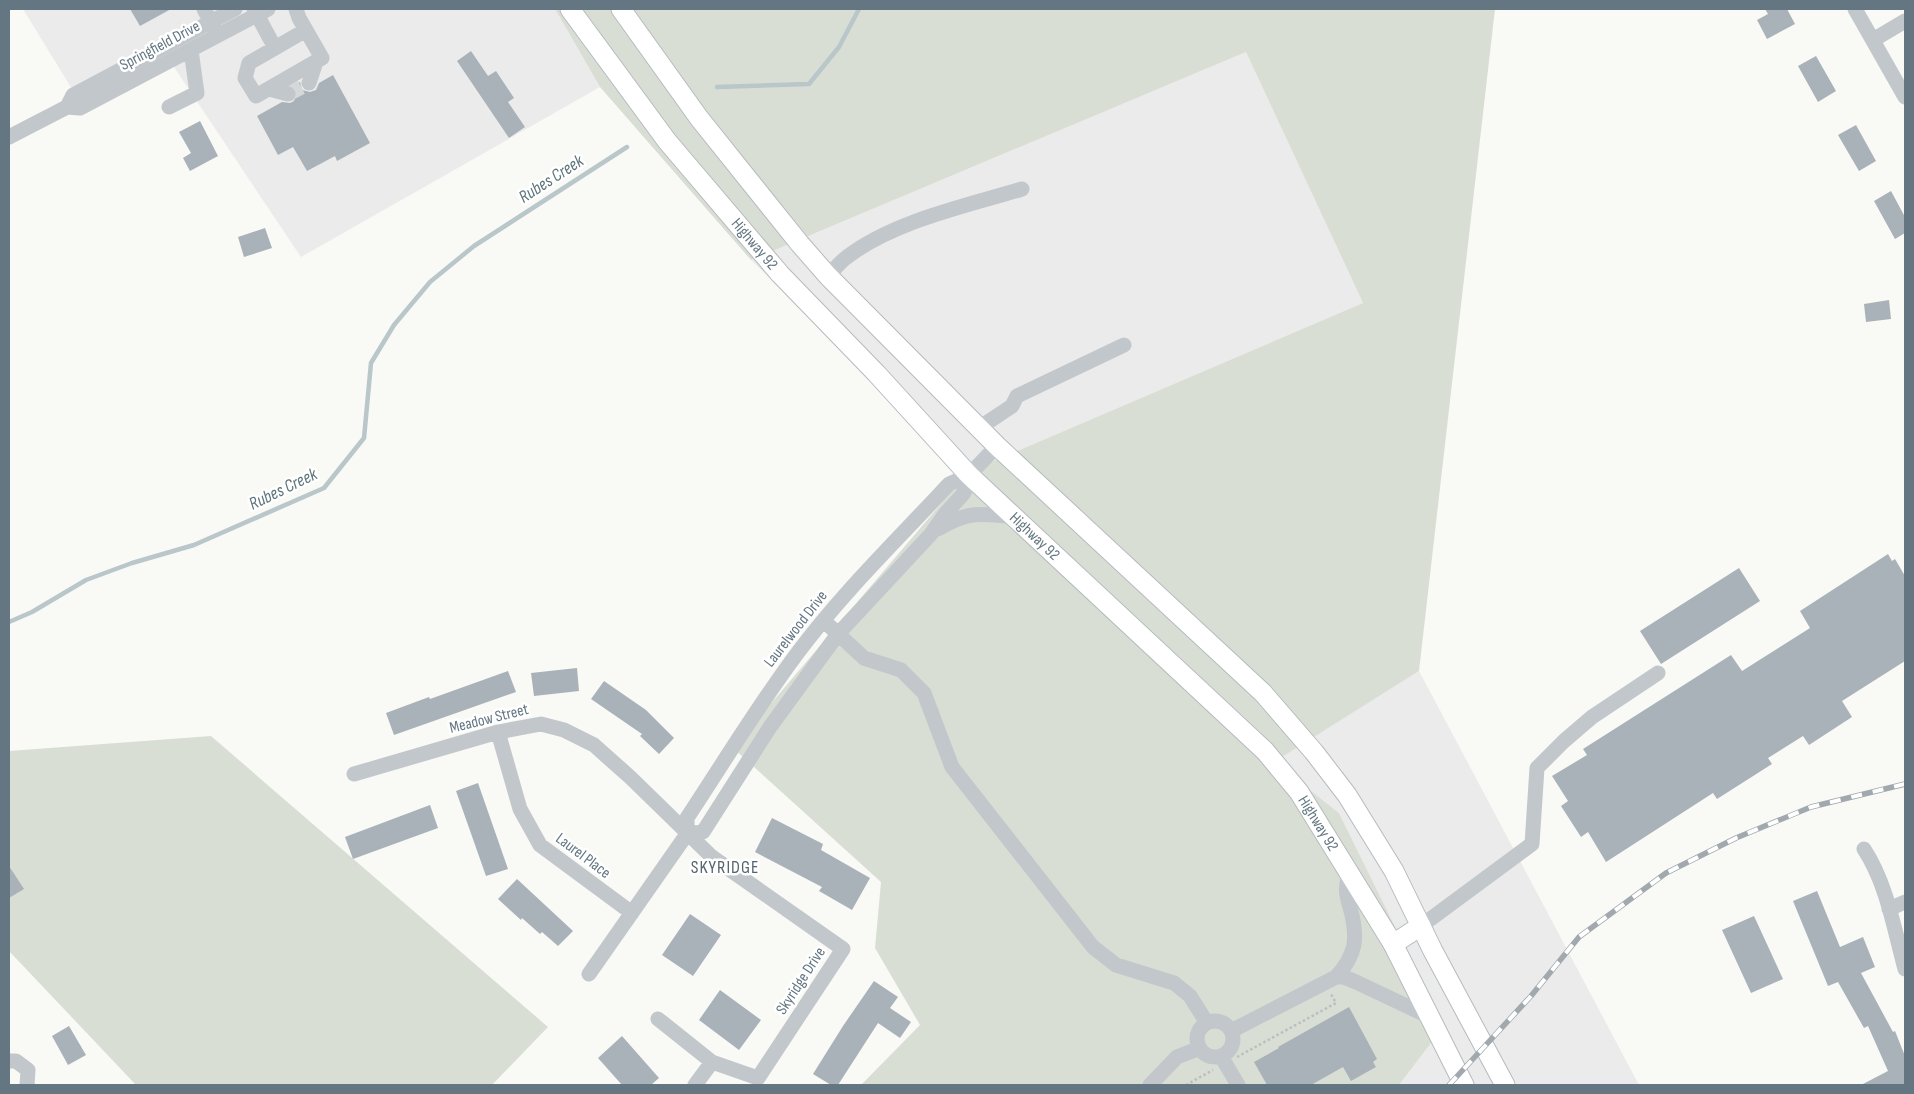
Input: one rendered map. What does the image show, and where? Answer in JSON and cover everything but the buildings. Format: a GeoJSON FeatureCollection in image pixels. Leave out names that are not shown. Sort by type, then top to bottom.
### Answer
{"type":"FeatureCollection","features":[{"type":"Feature","properties":{"kind":"main road","name":"Highway 92"},"geometry":{"type":"LineString","coordinates":[[570,9],[667,140],[780,274],[876,373],[969,475],[1265,751],[1299,792],[1349,876],[1393,944],[1464,1085]]}},
{"type":"Feature","properties":{"kind":"main road"},"geometry":{"type":"LineString","coordinates":[[621,9],[687,103],[753,187],[828,276],[997,446],[1263,693],[1314,752],[1347,795],[1394,871],[1505,1085]]}},
{"type":"Feature","properties":{"kind":"main road"},"geometry":{"type":"LineString","coordinates":[[1393,944],[1421,926]]}},
{"type":"Feature","properties":{"kind":"street","name":"Springfield Drive"},"geometry":{"type":"LineString","coordinates":[[67,107],[73,95],[207,15],[235,9]]}},
{"type":"Feature","properties":{"kind":"street"},"geometry":{"type":"LineString","coordinates":[[296,9],[322,58],[256,96],[245,78],[249,63],[306,30]]}},
{"type":"Feature","properties":{"kind":"street"},"geometry":{"type":"LineString","coordinates":[[1856,9],[1905,97]]}},
{"type":"Feature","properties":{"kind":"street","name":"Springfield Drive"},"geometry":{"type":"LineString","coordinates":[[9,137],[67,107],[80,108],[218,36],[260,11]]}},
{"type":"Feature","properties":{"kind":"street"},"geometry":{"type":"LineString","coordinates":[[260,11],[275,48]]}},
{"type":"Feature","properties":{"kind":"street"},"geometry":{"type":"LineString","coordinates":[[207,15],[218,36]]}},
{"type":"Feature","properties":{"kind":"street"},"geometry":{"type":"LineString","coordinates":[[1873,40],[1905,21]]}},
{"type":"Feature","properties":{"kind":"street"},"geometry":{"type":"LineString","coordinates":[[169,107],[197,93],[191,50]]}},
{"type":"Feature","properties":{"kind":"street"},"geometry":{"type":"LineString","coordinates":[[308,83],[316,62]]}},
{"type":"Feature","properties":{"kind":"street"},"geometry":{"type":"LineString","coordinates":[[269,89],[288,94]]}},
{"type":"Feature","properties":{"kind":"street"},"geometry":{"type":"LineString","coordinates":[[828,276],[845,258],[862,247],[904,226],[1022,189]]}},
{"type":"Feature","properties":{"kind":"street"},"geometry":{"type":"LineString","coordinates":[[979,428],[1012,406],[1017,396],[1124,345]]}},
{"type":"Feature","properties":{"kind":"street","name":"Laurelwood Drive"},"geometry":{"type":"LineString","coordinates":[[589,974],[687,834],[687,818],[800,649],[841,600],[948,484],[969,475],[997,446]]}},
{"type":"Feature","properties":{"kind":"street","name":"Laurelwood Drive"},"geometry":{"type":"LineString","coordinates":[[687,834],[703,832],[770,727],[838,634],[931,534],[945,514],[964,493],[969,475]]}},
{"type":"Feature","properties":{"kind":"street","name":"Laurelwood Drive"},"geometry":{"type":"LineString","coordinates":[[931,534],[955,519],[964,516],[996,515],[1014,517]]}},
{"type":"Feature","properties":{"kind":"street"},"geometry":{"type":"LineString","coordinates":[[824,621],[864,658],[901,670],[924,693],[952,767],[1093,947],[1116,965],[1174,983],[1190,996],[1207,1023]]}},
{"type":"Feature","properties":{"kind":"street"},"geometry":{"type":"LineString","coordinates":[[1421,926],[1532,844],[1537,768],[1592,717],[1658,673]]}},
{"type":"Feature","properties":{"kind":"street","name":"Meadow Street"},"geometry":{"type":"LineString","coordinates":[[354,774],[498,732],[540,724],[564,730],[594,745],[631,778],[687,834]]}},
{"type":"Feature","properties":{"kind":"street","name":"Laurel Place"},"geometry":{"type":"LineString","coordinates":[[498,732],[520,809],[540,846],[632,913]]}},
{"type":"Feature","properties":{"kind":"street","name":"Skyridge Drive"},"geometry":{"type":"LineString","coordinates":[[658,1019],[712,1062],[758,1078],[843,949],[712,857],[687,834]]}},
{"type":"Feature","properties":{"kind":"street"},"geometry":{"type":"LineString","coordinates":[[1864,849],[1874,865],[1905,969]]}},
{"type":"Feature","properties":{"kind":"street"},"geometry":{"type":"LineString","coordinates":[[1336,983],[1353,953],[1354,941],[1351,913],[1345,889],[1349,876]]}},
{"type":"Feature","properties":{"kind":"street"},"geometry":{"type":"LineString","coordinates":[[1888,909],[1905,902]]}},
{"type":"Feature","properties":{"kind":"street"},"geometry":{"type":"LineString","coordinates":[[1231,1031],[1336,983],[1344,977],[1430,1017]]}},
{"type":"Feature","properties":{"kind":"street"},"geometry":{"type":"LineString","coordinates":[[1223,1060],[1232,1044],[1231,1031],[1219,1022],[1207,1023],[1199,1031],[1197,1037],[1200,1048],[1204,1054],[1223,1060],[1238,1085]]}},
{"type":"Feature","properties":{"kind":"street"},"geometry":{"type":"LineString","coordinates":[[1150,1085],[1177,1057],[1200,1048]]}},
{"type":"Feature","properties":{"kind":"street"},"geometry":{"type":"LineString","coordinates":[[9,1061],[16,1061],[28,1070],[27,1085]]}},
{"type":"Feature","properties":{"kind":"street"},"geometry":{"type":"LineString","coordinates":[[695,1085],[712,1062]]}},
{"type":"Feature","properties":{"kind":"path"},"geometry":{"type":"LineString","coordinates":[[1186,1085],[1223,1060],[1336,1003],[1330,992],[1336,983]]}},
{"type":"Feature","properties":{"kind":"shaded area"},"geometry":{"type":"Polygon","coordinates":[[[23,9],[555,9],[600,87],[301,257],[164,52],[80,102],[23,9]]]}},
{"type":"Feature","properties":{"kind":"shaded area"},"geometry":{"type":"Polygon","coordinates":[[[555,9],[1495,9],[1419,671],[1274,762],[1339,813],[1444,1026],[1399,1085],[861,1085],[920,1025],[875,948],[881,882],[733,748],[968,472],[1363,303],[1246,52],[751,260],[600,87],[555,9]]]}},
{"type":"Feature","properties":{"kind":"shaded area"},"geometry":{"type":"Polygon","coordinates":[[[1246,52],[1363,303],[968,472],[751,260],[1246,52]]]}},
{"type":"Feature","properties":{"kind":"shaded area"},"geometry":{"type":"Polygon","coordinates":[[[1419,671],[1639,1085],[1399,1085],[1444,1026],[1339,813],[1273,762],[1419,671]]]}},
{"type":"Feature","properties":{"kind":"shaded area"},"geometry":{"type":"Polygon","coordinates":[[[211,736],[548,1027],[492,1085],[136,1085],[9,951],[9,751],[211,736]]]}},
{"type":"Feature","properties":{"kind":"waterway","name":"Rubes Creek"},"geometry":{"type":"LineString","coordinates":[[717,87],[809,84],[839,47],[859,9]]}},
{"type":"Feature","properties":{"kind":"waterway","name":"Rubes Creek"},"geometry":{"type":"LineString","coordinates":[[9,622],[32,612],[86,580],[132,563],[194,545],[324,488],[364,438],[371,363],[394,325],[430,282],[474,246],[627,147]]}},
{"type":"Feature","properties":{"kind":"tunnel"},"geometry":{"type":"LineString","coordinates":[[288,94],[309,83]]}},
{"type":"Feature","properties":{"kind":"railway"},"geometry":{"type":"LineString","coordinates":[[1449,1085],[1531,996],[1579,937],[1666,873],[1736,838],[1811,807],[1905,784]]}},
{"type":"Feature","properties":{"kind":"district","name":"SKYRIDGE"},"geometry":{"type":"Point","coordinates":[725,867]}}]}
